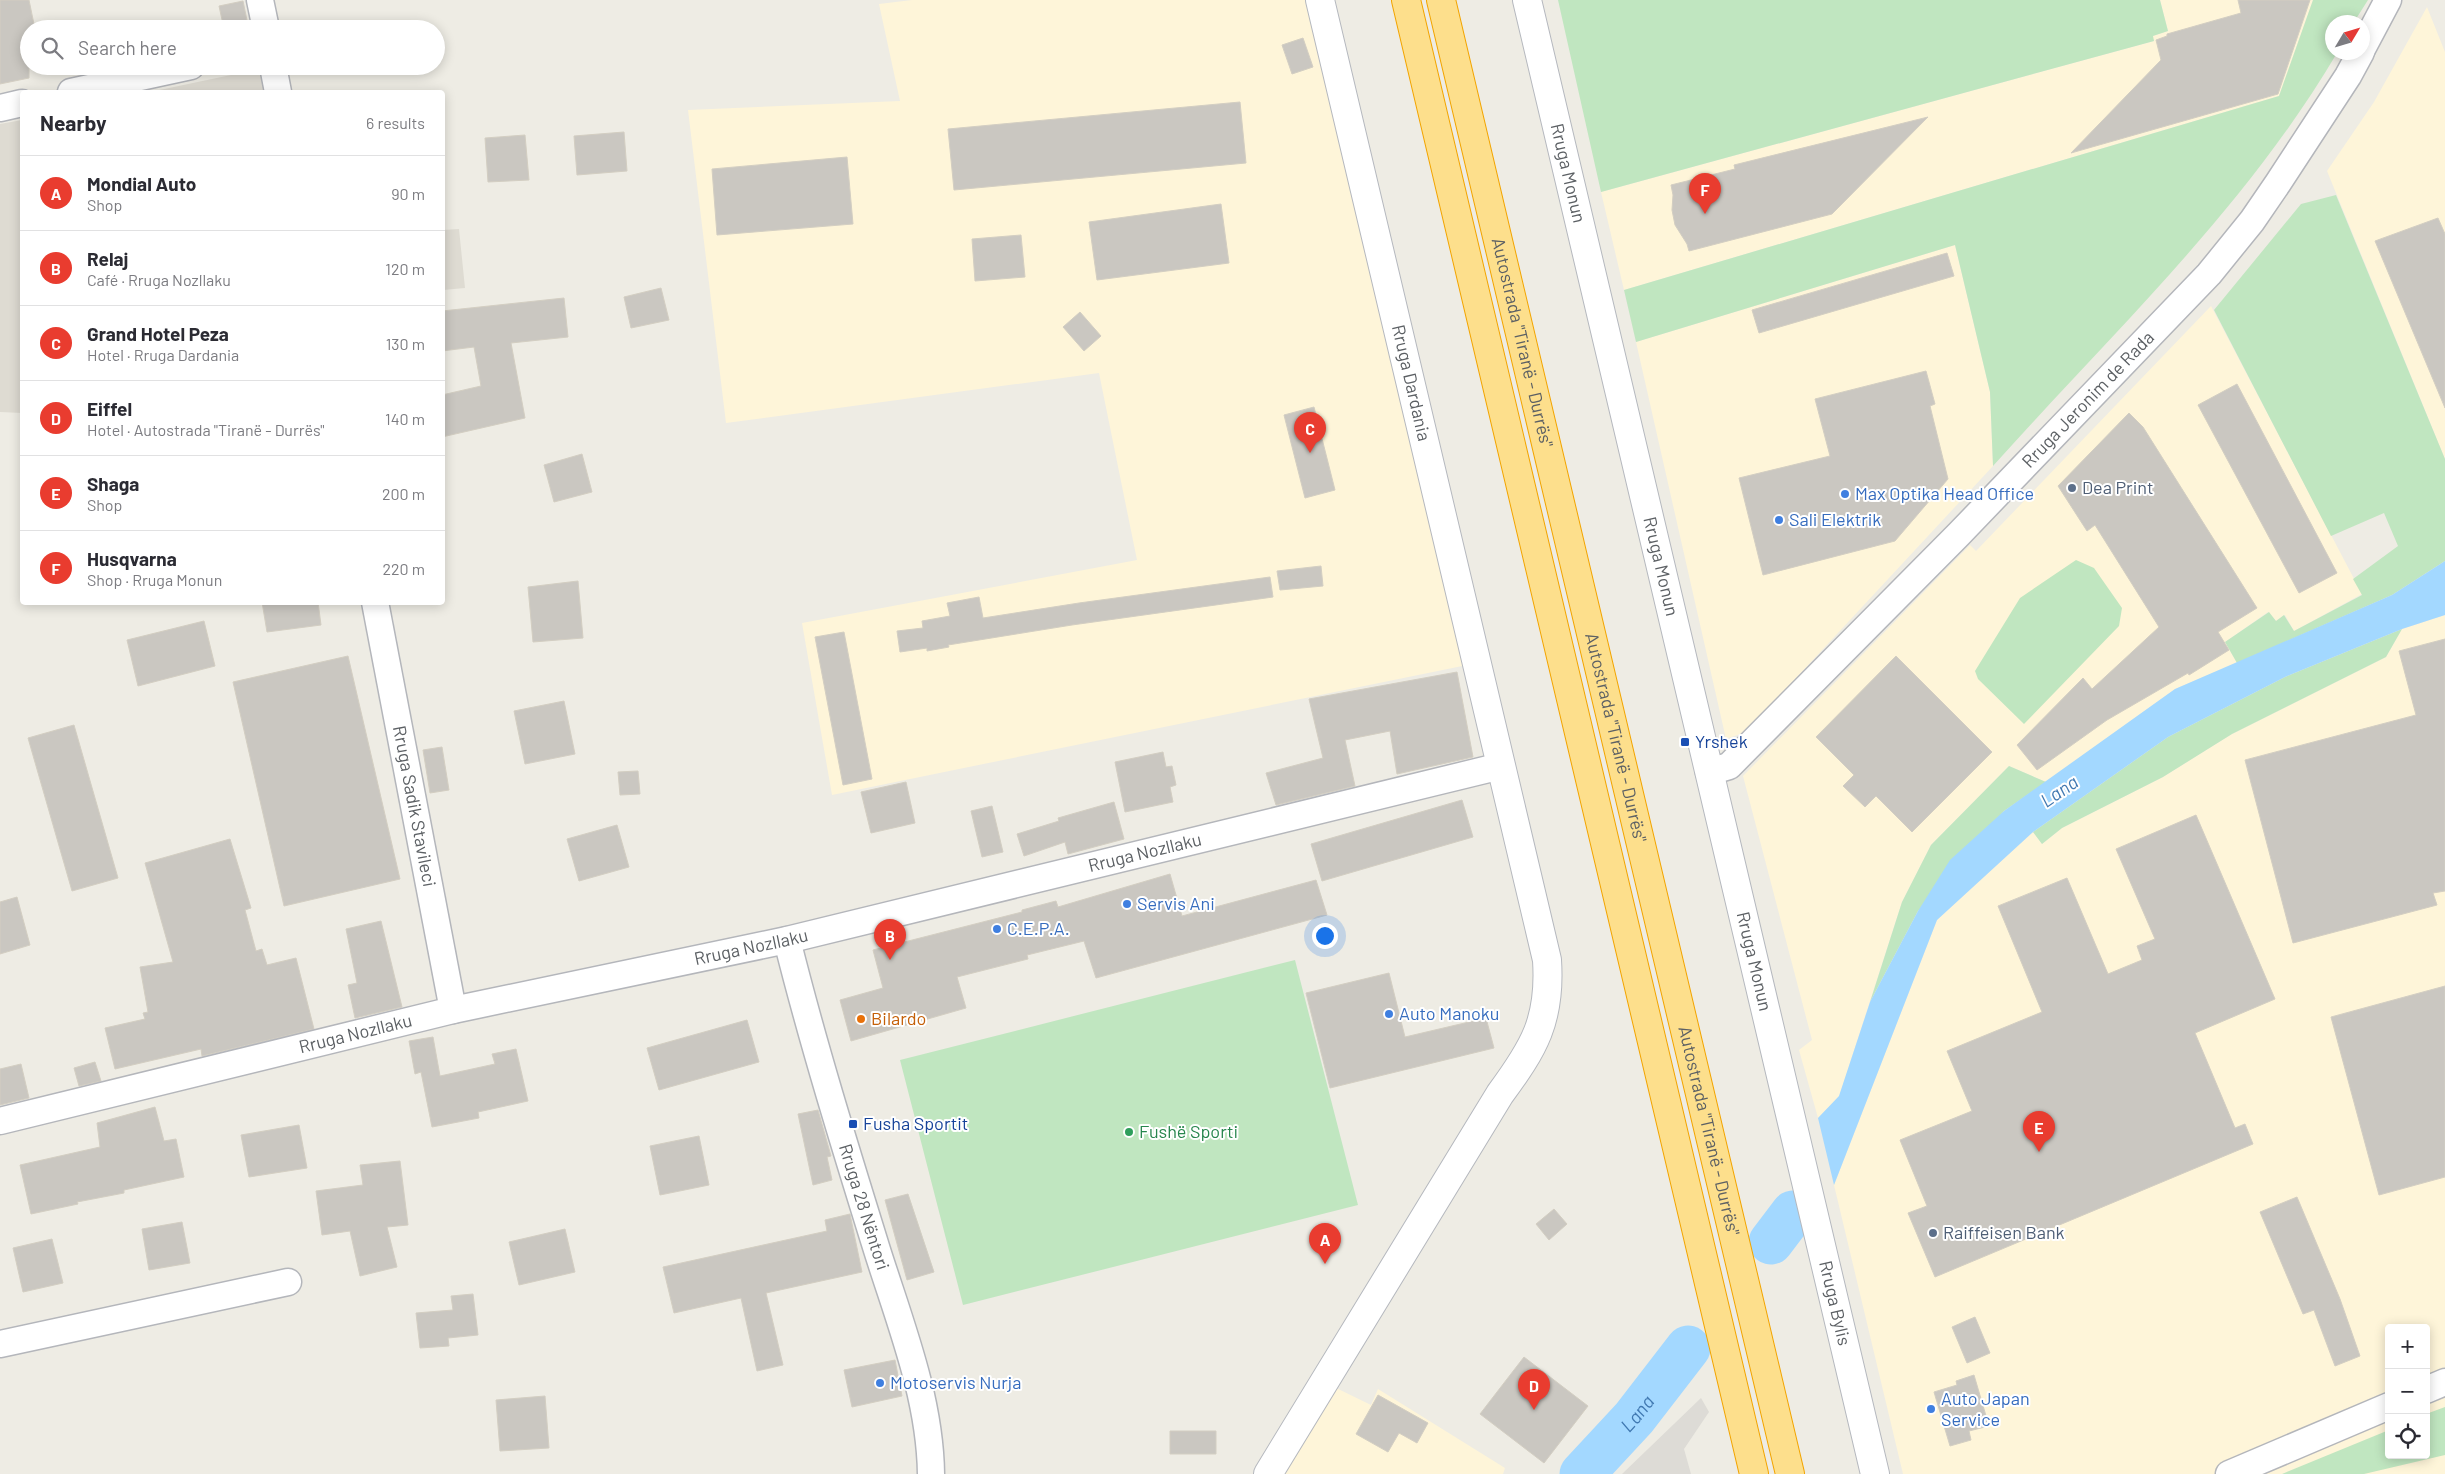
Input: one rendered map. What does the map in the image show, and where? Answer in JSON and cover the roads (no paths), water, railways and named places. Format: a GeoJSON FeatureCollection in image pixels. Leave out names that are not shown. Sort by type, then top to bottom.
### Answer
{"type":"FeatureCollection","features":[{"type":"Feature","properties":{"kind":"highway","name":"Autostrada \"Tiranë - Durrës\""},"geometry":{"type":"LineString","coordinates":[[1406,0],[1754,1474]]}},
{"type":"Feature","properties":{"kind":"highway","name":"Autostrada \"Tiranë - Durrës\""},"geometry":{"type":"LineString","coordinates":[[1441,0],[1790,1474]]}},
{"type":"Feature","properties":{"kind":"main road","name":"Rruga Dardania"},"geometry":{"type":"LineString","coordinates":[[1268,1474],[1500,1094],[1529,1054],[1546,1009],[1547,960],[1320,0]]}},
{"type":"Feature","properties":{"kind":"main road","name":"Rruga Monun"},"geometry":{"type":"LineString","coordinates":[[1527,0],[1794,1133]]}},
{"type":"Feature","properties":{"kind":"main road","name":"Rruga Bylis"},"geometry":{"type":"LineString","coordinates":[[1794,1133],[1875,1474]]}},
{"type":"Feature","properties":{"kind":"street"},"geometry":{"type":"LineString","coordinates":[[260,0],[264,20]]}},
{"type":"Feature","properties":{"kind":"street"},"geometry":{"type":"LineString","coordinates":[[2370,34],[2388,0]]}},
{"type":"Feature","properties":{"kind":"street","name":"Rruga Jeronim de Rada"},"geometry":{"type":"LineString","coordinates":[[1709,772],[1728,766],[1959,534],[2209,274],[2252,221],[2356,60]]}},
{"type":"Feature","properties":{"kind":"street"},"geometry":{"type":"LineString","coordinates":[[80,90],[149,75]]}},
{"type":"Feature","properties":{"kind":"street"},"geometry":{"type":"LineString","coordinates":[[275,75],[278,90]]}},
{"type":"Feature","properties":{"kind":"street"},"geometry":{"type":"LineString","coordinates":[[0,108],[20,103]]}},
{"type":"Feature","properties":{"kind":"street","name":"Rruga Sadik Stavileci"},"geometry":{"type":"LineString","coordinates":[[376,605],[453,1010]]}},
{"type":"Feature","properties":{"kind":"street","name":"Rruga Nozllaku"},"geometry":{"type":"LineString","coordinates":[[0,1121],[453,1010],[787,940],[1501,766]]}},
{"type":"Feature","properties":{"kind":"street","name":"Rruga 28 Nëntori"},"geometry":{"type":"LineString","coordinates":[[787,940],[812,1037],[919,1382],[931,1447],[931,1474]]}},
{"type":"Feature","properties":{"kind":"street"},"geometry":{"type":"LineString","coordinates":[[0,1344],[288,1282]]}},
{"type":"Feature","properties":{"kind":"street"},"geometry":{"type":"LineString","coordinates":[[2430,1388],[2445,1382]]}},
{"type":"Feature","properties":{"kind":"street"},"geometry":{"type":"LineString","coordinates":[[2229,1474],[2385,1408]]}},
{"type":"Feature","properties":{"kind":"water"},"geometry":{"type":"Polygon","coordinates":[[[2445,561],[2445,615],[2402,629],[2285,677],[2168,737],[2033,832],[1937,920],[1834,1185],[1818,1118],[1839,1096],[1870,1002],[1918,911],[1950,860],[2004,811],[2175,689],[2392,595],[2445,561]]]}},
{"type":"Feature","properties":{"kind":"waterway","name":"Lana"},"geometry":{"type":"LineString","coordinates":[[1771,1242],[1793,1213]]}},
{"type":"Feature","properties":{"kind":"waterway","name":"Lana"},"geometry":{"type":"LineString","coordinates":[[1582,1474],[1634,1418],[1688,1348]]}},
{"type":"Feature","properties":{"kind":"place","name":"Husqvarna"},"geometry":{"type":"Point","coordinates":[1705,214]}},
{"type":"Feature","properties":{"kind":"place","name":"Grand Hotel Peza"},"geometry":{"type":"Point","coordinates":[1310,453]}},
{"type":"Feature","properties":{"kind":"place","name":"Dea Print"},"geometry":{"type":"Point","coordinates":[2072,488]}},
{"type":"Feature","properties":{"kind":"place","name":"Max Optika Head Office"},"geometry":{"type":"Point","coordinates":[1845,494]}},
{"type":"Feature","properties":{"kind":"place","name":"Sali Elektrik"},"geometry":{"type":"Point","coordinates":[1779,520]}},
{"type":"Feature","properties":{"kind":"place","name":"Yrshek"},"geometry":{"type":"Point","coordinates":[1685,742]}},
{"type":"Feature","properties":{"kind":"place","name":"Servis Ani"},"geometry":{"type":"Point","coordinates":[1127,904]}},
{"type":"Feature","properties":{"kind":"place","name":"C.E.P.A."},"geometry":{"type":"Point","coordinates":[997,929]}},
{"type":"Feature","properties":{"kind":"place","name":"Relaj"},"geometry":{"type":"Point","coordinates":[890,960]}},
{"type":"Feature","properties":{"kind":"place","name":"Auto Manoku"},"geometry":{"type":"Point","coordinates":[1389,1014]}},
{"type":"Feature","properties":{"kind":"place","name":"Bilardo"},"geometry":{"type":"Point","coordinates":[861,1019]}},
{"type":"Feature","properties":{"kind":"place","name":"Fusha Sportit"},"geometry":{"type":"Point","coordinates":[853,1124]}},
{"type":"Feature","properties":{"kind":"place","name":"Fushë Sporti"},"geometry":{"type":"Point","coordinates":[1129,1132]}},
{"type":"Feature","properties":{"kind":"place","name":"Shaga"},"geometry":{"type":"Point","coordinates":[2039,1152]}},
{"type":"Feature","properties":{"kind":"place","name":"Raiffeisen Bank"},"geometry":{"type":"Point","coordinates":[1933,1233]}},
{"type":"Feature","properties":{"kind":"place","name":"Mondial Auto"},"geometry":{"type":"Point","coordinates":[1325,1264]}},
{"type":"Feature","properties":{"kind":"place","name":"Motoservis Nurja"},"geometry":{"type":"Point","coordinates":[880,1383]}},
{"type":"Feature","properties":{"kind":"place","name":"Auto Japan Service"},"geometry":{"type":"Point","coordinates":[1931,1409]}},
{"type":"Feature","properties":{"kind":"place","name":"Eiffel"},"geometry":{"type":"Point","coordinates":[1534,1410]}}]}
